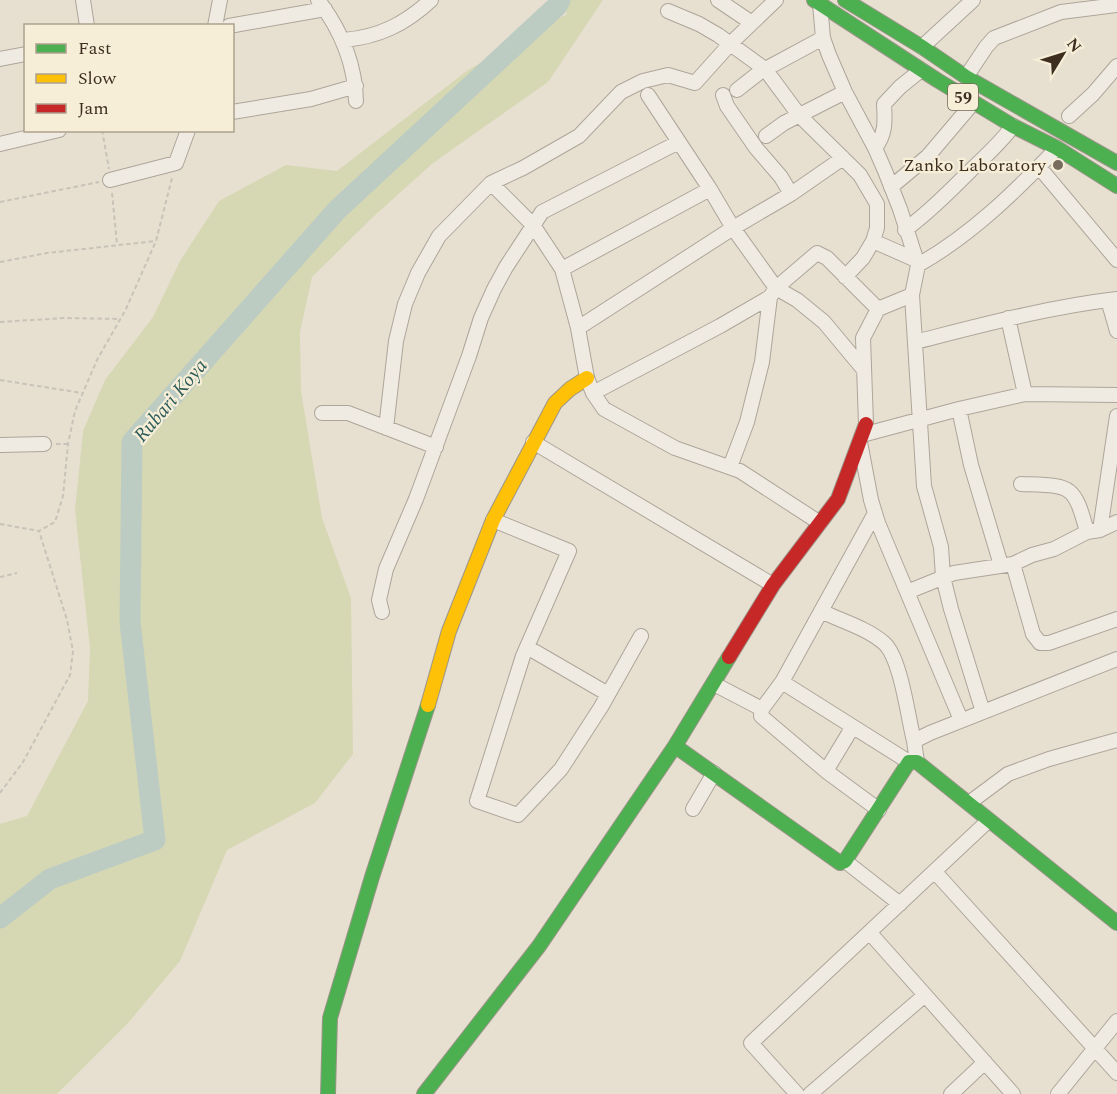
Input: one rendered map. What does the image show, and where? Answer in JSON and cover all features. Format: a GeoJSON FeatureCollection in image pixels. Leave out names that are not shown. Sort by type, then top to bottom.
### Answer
{"type":"FeatureCollection","features":[{"type":"Feature","properties":{"kind":"street"},"geometry":{"type":"LineString","coordinates":[[83,0],[87,24]]}},
{"type":"Feature","properties":{"kind":"street"},"geometry":{"type":"LineString","coordinates":[[215,24],[220,0]]}},
{"type":"Feature","properties":{"kind":"street"},"geometry":{"type":"LineString","coordinates":[[344,40],[377,34],[412,17],[431,0]]}},
{"type":"Feature","properties":{"kind":"street"},"geometry":{"type":"LineString","coordinates":[[718,0],[752,23]]}},
{"type":"Feature","properties":{"kind":"street"},"geometry":{"type":"LineString","coordinates":[[386,428],[396,341],[405,304],[418,273],[439,236],[491,183],[524,168],[579,136],[621,92],[643,81],[668,75],[695,83],[730,44],[776,0]]}},
{"type":"Feature","properties":{"kind":"street","name":"59"},"geometry":{"type":"LineString","coordinates":[[845,0],[966,77],[1117,163]]}},
{"type":"Feature","properties":{"kind":"street"},"geometry":{"type":"LineString","coordinates":[[866,13],[875,0]]}},
{"type":"Feature","properties":{"kind":"street"},"geometry":{"type":"LineString","coordinates":[[922,47],[973,0]]}},
{"type":"Feature","properties":{"kind":"street"},"geometry":{"type":"LineString","coordinates":[[817,2],[823,38],[845,92],[875,148],[900,209],[917,262],[912,295],[924,486],[941,547],[943,577],[951,609],[983,712]]}},
{"type":"Feature","properties":{"kind":"street","name":"59"},"geometry":{"type":"LineString","coordinates":[[817,2],[974,103],[1057,148],[1117,186]]}},
{"type":"Feature","properties":{"kind":"street"},"geometry":{"type":"LineString","coordinates":[[234,25],[322,4],[344,40],[356,86],[356,101]]}},
{"type":"Feature","properties":{"kind":"street"},"geometry":{"type":"LineString","coordinates":[[966,77],[994,38],[1061,12],[1117,5]]}},
{"type":"Feature","properties":{"kind":"street"},"geometry":{"type":"LineString","coordinates":[[668,11],[699,24],[765,69],[799,115],[860,175],[877,204],[877,228],[873,241],[863,258],[845,277]]}},
{"type":"Feature","properties":{"kind":"street"},"geometry":{"type":"LineString","coordinates":[[737,90],[765,69],[823,38]]}},
{"type":"Feature","properties":{"kind":"street"},"geometry":{"type":"LineString","coordinates":[[0,60],[24,54]]}},
{"type":"Feature","properties":{"kind":"street"},"geometry":{"type":"LineString","coordinates":[[1069,116],[1093,94],[1117,66]]}},
{"type":"Feature","properties":{"kind":"street"},"geometry":{"type":"LineString","coordinates":[[875,148],[883,138],[884,104],[921,70]]}},
{"type":"Feature","properties":{"kind":"street"},"geometry":{"type":"LineString","coordinates":[[234,112],[311,99],[356,86]]}},
{"type":"Feature","properties":{"kind":"street"},"geometry":{"type":"LineString","coordinates":[[766,136],[799,115],[845,92]]}},
{"type":"Feature","properties":{"kind":"street"},"geometry":{"type":"LineString","coordinates":[[723,95],[727,106],[756,148],[781,177],[791,194]]}},
{"type":"Feature","properties":{"kind":"street"},"geometry":{"type":"LineString","coordinates":[[648,96],[710,189],[773,293],[762,362],[747,422],[730,467]]}},
{"type":"Feature","properties":{"kind":"street"},"geometry":{"type":"LineString","coordinates":[[891,188],[928,156],[974,103]]}},
{"type":"Feature","properties":{"kind":"street"},"geometry":{"type":"LineString","coordinates":[[905,230],[925,215],[1005,137],[1013,126]]}},
{"type":"Feature","properties":{"kind":"street"},"geometry":{"type":"LineString","coordinates":[[0,144],[51,132]]}},
{"type":"Feature","properties":{"kind":"street"},"geometry":{"type":"LineString","coordinates":[[110,180],[176,163],[187,132]]}},
{"type":"Feature","properties":{"kind":"street"},"geometry":{"type":"LineString","coordinates":[[382,612],[379,600],[386,569],[416,499],[494,289],[533,225],[542,212],[679,142]]}},
{"type":"Feature","properties":{"kind":"street"},"geometry":{"type":"LineString","coordinates":[[917,262],[945,249],[980,223],[1057,148]]}},
{"type":"Feature","properties":{"kind":"street"},"geometry":{"type":"LineString","coordinates":[[578,328],[733,228],[791,194],[843,158]]}},
{"type":"Feature","properties":{"kind":"street"},"geometry":{"type":"LineString","coordinates":[[1040,167],[1117,260]]}},
{"type":"Feature","properties":{"kind":"street"},"geometry":{"type":"LineString","coordinates":[[491,183],[533,225],[562,269],[578,328],[587,378],[593,393],[604,409],[675,448],[740,471],[820,523]]}},
{"type":"Feature","properties":{"kind":"street"},"geometry":{"type":"LineString","coordinates":[[562,269],[710,189]]}},
{"type":"Feature","properties":{"kind":"street"},"geometry":{"type":"LineString","coordinates":[[873,241],[917,262]]}},
{"type":"Feature","properties":{"kind":"street"},"geometry":{"type":"LineString","coordinates":[[593,393],[720,326],[773,293],[817,253],[827,258],[878,309]]}},
{"type":"Feature","properties":{"kind":"street"},"geometry":{"type":"LineString","coordinates":[[773,293],[797,300],[824,322],[864,370]]}},
{"type":"Feature","properties":{"kind":"street"},"geometry":{"type":"LineString","coordinates":[[912,295],[878,309],[863,338],[863,434],[875,513],[961,720]]}},
{"type":"Feature","properties":{"kind":"street"},"geometry":{"type":"LineString","coordinates":[[915,342],[1008,318],[1079,303],[1112,299],[1117,331]]}},
{"type":"Feature","properties":{"kind":"street"},"geometry":{"type":"LineString","coordinates":[[1008,318],[1025,394]]}},
{"type":"Feature","properties":{"kind":"street"},"geometry":{"type":"LineString","coordinates":[[328,1094],[330,1018],[372,877],[428,706],[449,631],[493,520],[533,442],[555,403],[587,378]]}},
{"type":"Feature","properties":{"kind":"street"},"geometry":{"type":"LineString","coordinates":[[863,434],[1025,394],[1117,395]]}},
{"type":"Feature","properties":{"kind":"street"},"geometry":{"type":"LineString","coordinates":[[959,409],[970,465],[1033,634],[1040,643],[1049,643],[1117,619]]}},
{"type":"Feature","properties":{"kind":"street"},"geometry":{"type":"LineString","coordinates":[[322,413],[348,413],[436,447]]}},
{"type":"Feature","properties":{"kind":"street"},"geometry":{"type":"LineString","coordinates":[[1093,531],[1113,463],[1117,416]]}},
{"type":"Feature","properties":{"kind":"street"},"geometry":{"type":"LineString","coordinates":[[424,1094],[538,946],[675,746],[773,585],[838,499],[863,434]]}},
{"type":"Feature","properties":{"kind":"street"},"geometry":{"type":"LineString","coordinates":[[533,442],[773,585]]}},
{"type":"Feature","properties":{"kind":"street"},"geometry":{"type":"LineString","coordinates":[[0,445],[44,444]]}},
{"type":"Feature","properties":{"kind":"street"},"geometry":{"type":"LineString","coordinates":[[1021,484],[1060,486],[1072,492],[1093,531]]}},
{"type":"Feature","properties":{"kind":"street"},"geometry":{"type":"LineString","coordinates":[[875,513],[782,682],[762,710],[761,716],[826,771],[879,810]]}},
{"type":"Feature","properties":{"kind":"street"},"geometry":{"type":"LineString","coordinates":[[493,520],[569,551],[527,647],[477,801],[518,815],[561,769],[641,636]]}},
{"type":"Feature","properties":{"kind":"street"},"geometry":{"type":"LineString","coordinates":[[907,592],[954,573],[1007,564],[1053,549],[1117,522]]}},
{"type":"Feature","properties":{"kind":"street"},"geometry":{"type":"LineString","coordinates":[[675,746],[840,863],[845,861],[913,762],[914,741],[894,656],[885,644],[870,634],[821,611]]}},
{"type":"Feature","properties":{"kind":"street"},"geometry":{"type":"LineString","coordinates":[[527,647],[608,694]]}},
{"type":"Feature","properties":{"kind":"street"},"geometry":{"type":"LineString","coordinates":[[914,741],[961,720],[1117,659]]}},
{"type":"Feature","properties":{"kind":"street"},"geometry":{"type":"LineString","coordinates":[[782,682],[852,728],[913,762],[969,803],[988,821],[1028,850],[1117,923]]}},
{"type":"Feature","properties":{"kind":"street"},"geometry":{"type":"LineString","coordinates":[[714,684],[762,710]]}},
{"type":"Feature","properties":{"kind":"street"},"geometry":{"type":"LineString","coordinates":[[826,771],[852,728]]}},
{"type":"Feature","properties":{"kind":"street"},"geometry":{"type":"LineString","coordinates":[[969,803],[1008,774],[1049,759],[1117,740]]}},
{"type":"Feature","properties":{"kind":"street"},"geometry":{"type":"LineString","coordinates":[[693,809],[714,773]]}},
{"type":"Feature","properties":{"kind":"street"},"geometry":{"type":"LineString","coordinates":[[796,1094],[751,1043],[988,821]]}},
{"type":"Feature","properties":{"kind":"street"},"geometry":{"type":"LineString","coordinates":[[845,861],[900,904]]}},
{"type":"Feature","properties":{"kind":"street"},"geometry":{"type":"LineString","coordinates":[[935,872],[1117,1073]]}},
{"type":"Feature","properties":{"kind":"street"},"geometry":{"type":"LineString","coordinates":[[870,933],[1014,1094]]}},
{"type":"Feature","properties":{"kind":"street"},"geometry":{"type":"LineString","coordinates":[[810,1094],[925,995]]}},
{"type":"Feature","properties":{"kind":"street"},"geometry":{"type":"LineString","coordinates":[[1058,1094],[1117,1021]]}},
{"type":"Feature","properties":{"kind":"street"},"geometry":{"type":"LineString","coordinates":[[951,1094],[985,1062]]}},
{"type":"Feature","properties":{"kind":"path"},"geometry":{"type":"LineString","coordinates":[[102,132],[117,244]]}},
{"type":"Feature","properties":{"kind":"path"},"geometry":{"type":"LineString","coordinates":[[0,524],[39,531],[55,522],[63,496],[68,444],[75,411],[97,360],[120,319],[156,241],[176,163]]}},
{"type":"Feature","properties":{"kind":"path"},"geometry":{"type":"LineString","coordinates":[[0,202],[110,180]]}},
{"type":"Feature","properties":{"kind":"path"},"geometry":{"type":"LineString","coordinates":[[0,262],[47,253],[156,241]]}},
{"type":"Feature","properties":{"kind":"path"},"geometry":{"type":"LineString","coordinates":[[0,322],[64,318],[120,319]]}},
{"type":"Feature","properties":{"kind":"path"},"geometry":{"type":"LineString","coordinates":[[0,380],[82,393]]}},
{"type":"Feature","properties":{"kind":"path"},"geometry":{"type":"LineString","coordinates":[[0,793],[23,762],[70,675],[73,651],[69,630],[39,531]]}},
{"type":"Feature","properties":{"kind":"path"},"geometry":{"type":"LineString","coordinates":[[0,577],[17,573]]}},
{"type":"Feature","properties":{"kind":"green space"},"geometry":{"type":"Polygon","coordinates":[[[563,0],[603,0],[548,82],[433,163],[374,216],[312,277],[300,332],[301,391],[322,518],[351,598],[353,754],[315,803],[227,850],[180,961],[128,1023],[57,1094],[0,1094],[0,824],[27,816],[88,701],[90,648],[75,510],[83,431],[105,380],[153,317],[180,261],[219,201],[286,165],[337,171],[468,70],[567,14],[563,0]]]}},
{"type":"Feature","properties":{"kind":"waterway","name":"Rubari Koya"},"geometry":{"type":"LineString","coordinates":[[0,918],[50,879],[155,840],[130,622],[132,442],[337,210],[557,6],[560,0]]}},
{"type":"Feature","properties":{"kind":"traffic: fast"},"geometry":{"type":"LineString","coordinates":[[814,0],[937,80],[1013,126],[1057,148],[1117,186]]}},
{"type":"Feature","properties":{"kind":"traffic: fast"},"geometry":{"type":"LineString","coordinates":[[845,0],[966,77],[1117,163]]}},
{"type":"Feature","properties":{"kind":"traffic: fast"},"geometry":{"type":"LineString","coordinates":[[424,1094],[539,946],[675,746],[729,657]]}},
{"type":"Feature","properties":{"kind":"traffic: fast"},"geometry":{"type":"LineString","coordinates":[[328,1094],[330,1018],[372,877],[428,705]]}},
{"type":"Feature","properties":{"kind":"traffic: fast"},"geometry":{"type":"LineString","coordinates":[[675,746],[840,863],[845,861],[909,762],[917,762],[1117,923]]}},
{"type":"Feature","properties":{"kind":"traffic: slow"},"geometry":{"type":"LineString","coordinates":[[428,705],[449,631],[493,520],[555,403],[587,378]]}},
{"type":"Feature","properties":{"kind":"traffic: jam"},"geometry":{"type":"LineString","coordinates":[[729,657],[773,585],[838,499],[866,424]]}},
{"type":"Feature","properties":{"kind":"place","name":"Zanko Laboratory"},"geometry":{"type":"Point","coordinates":[1058,165]}}]}
